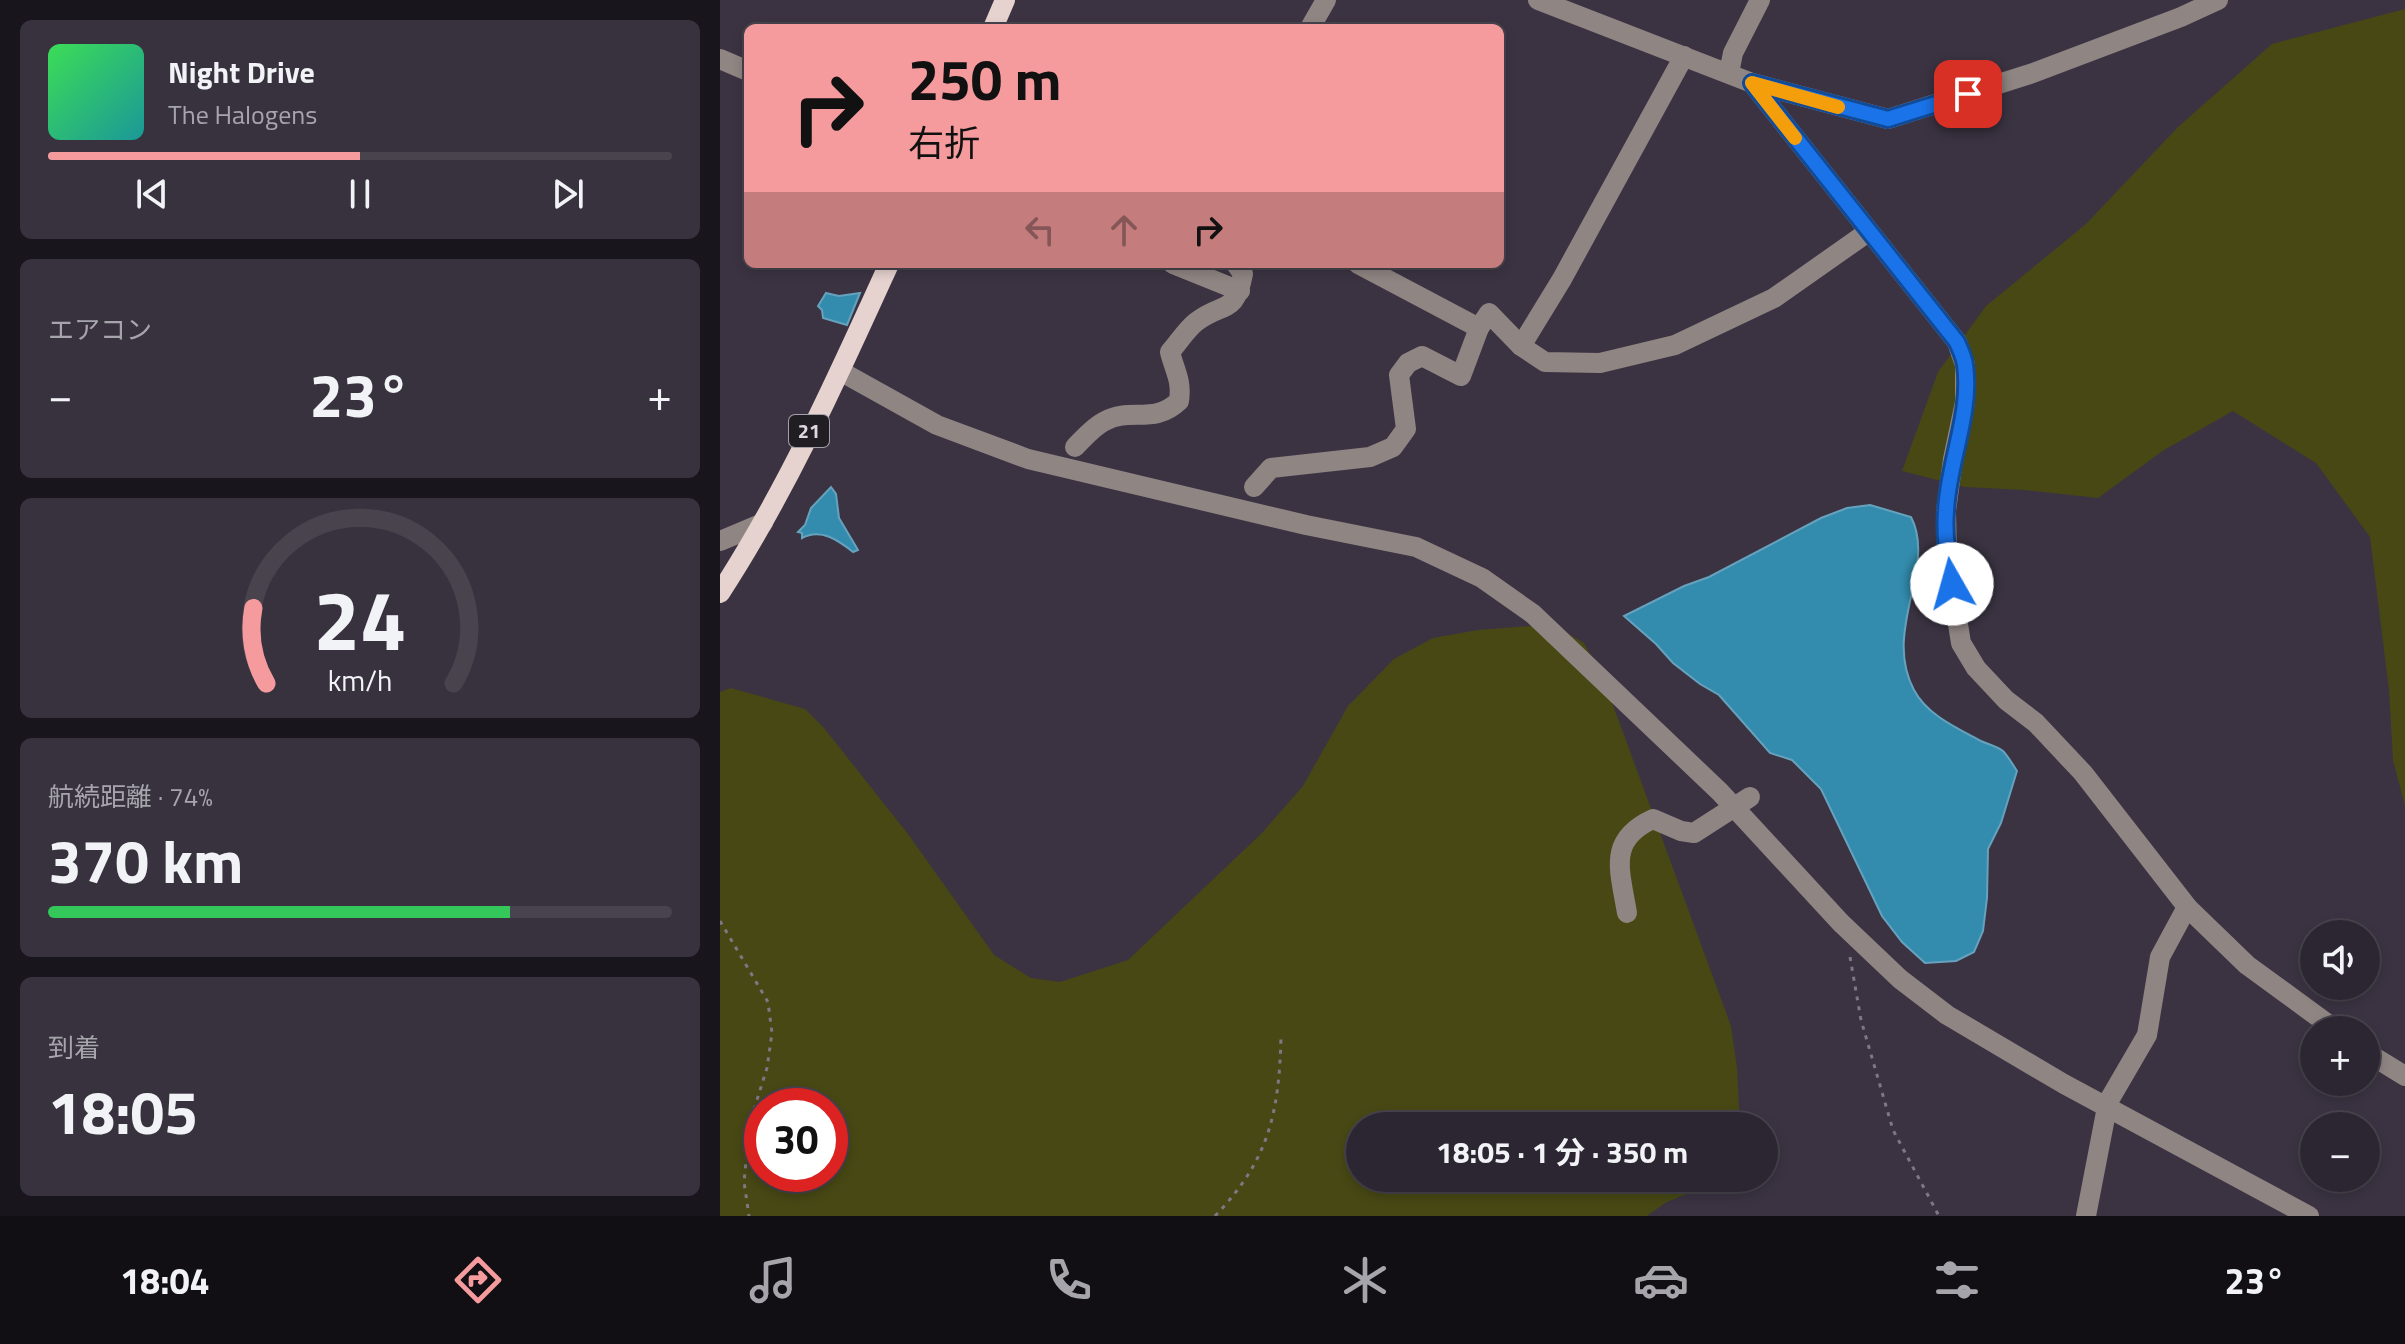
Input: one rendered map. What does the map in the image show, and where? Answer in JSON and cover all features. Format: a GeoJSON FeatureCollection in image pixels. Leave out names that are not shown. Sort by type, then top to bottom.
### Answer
{"type":"FeatureCollection","features":[{"type":"Feature","properties":{"kind":"main road"},"geometry":{"type":"LineString","coordinates":[[995,24],[1005,0]]}},
{"type":"Feature","properties":{"kind":"main road","name":"21"},"geometry":{"type":"LineString","coordinates":[[720,593],[763,523],[840,371],[887,268]]}},
{"type":"Feature","properties":{"kind":"street"},"geometry":{"type":"LineString","coordinates":[[1312,24],[1326,0]]}},
{"type":"Feature","properties":{"kind":"street"},"geometry":{"type":"LineString","coordinates":[[1538,0],[1752,83],[1888,119],[2033,73],[2218,0]]}},
{"type":"Feature","properties":{"kind":"street"},"geometry":{"type":"LineString","coordinates":[[1729,73],[1733,53],[1760,0]]}},
{"type":"Feature","properties":{"kind":"street"},"geometry":{"type":"LineString","coordinates":[[1521,346],[1562,279],[1684,56]]}},
{"type":"Feature","properties":{"kind":"street"},"geometry":{"type":"LineString","coordinates":[[720,59],[744,69]]}},
{"type":"Feature","properties":{"kind":"street"},"geometry":{"type":"LineString","coordinates":[[1752,83],[1957,342],[1965,365],[1965,402],[1946,511],[1947,555],[1961,643],[1976,668],[2006,700],[2036,723],[2083,773],[2187,907],[2247,965],[2317,1016]]}},
{"type":"Feature","properties":{"kind":"street"},"geometry":{"type":"LineString","coordinates":[[1254,487],[1271,468],[1370,457],[1393,447],[1406,429],[1399,375],[1408,363],[1422,356],[1461,376],[1479,328],[1489,313],[1521,346],[1545,362],[1600,363],[1675,345],[1774,298],[1868,232]]}},
{"type":"Feature","properties":{"kind":"street"},"geometry":{"type":"LineString","coordinates":[[1183,268],[1240,291]]}},
{"type":"Feature","properties":{"kind":"street"},"geometry":{"type":"LineString","coordinates":[[1075,447],[1104,421],[1119,416],[1150,416],[1168,412],[1179,401],[1182,382],[1174,369],[1170,352],[1196,322],[1233,303],[1240,291],[1243,274],[1239,268]]}},
{"type":"Feature","properties":{"kind":"street"},"geometry":{"type":"LineString","coordinates":[[1366,268],[1479,328]]}},
{"type":"Feature","properties":{"kind":"street"},"geometry":{"type":"LineString","coordinates":[[840,371],[937,425],[1028,459],[1306,525],[1416,547],[1482,578],[1533,614],[1742,802],[1841,923],[1900,979],[1947,1015],[2107,1107],[2309,1216]]}},
{"type":"Feature","properties":{"kind":"street"},"geometry":{"type":"LineString","coordinates":[[720,541],[763,523]]}},
{"type":"Feature","properties":{"kind":"street"},"geometry":{"type":"LineString","coordinates":[[1627,913],[1619,862],[1627,835],[1634,828],[1653,819],[1694,833],[1742,802]]}},
{"type":"Feature","properties":{"kind":"street"},"geometry":{"type":"LineString","coordinates":[[2086,1216],[2107,1107],[2147,1035],[2160,957],[2187,907]]}},
{"type":"Feature","properties":{"kind":"street"},"geometry":{"type":"LineString","coordinates":[[2380,1061],[2405,1076]]}},
{"type":"Feature","properties":{"kind":"path"},"geometry":{"type":"LineString","coordinates":[[720,921],[768,1002],[772,1033],[767,1068],[750,1122],[744,1182],[749,1216]]}},
{"type":"Feature","properties":{"kind":"path"},"geometry":{"type":"LineString","coordinates":[[1850,958],[1861,1020],[1893,1130],[1939,1216]]}},
{"type":"Feature","properties":{"kind":"path"},"geometry":{"type":"LineString","coordinates":[[1215,1216],[1257,1161],[1275,1115],[1281,1037]]}},
{"type":"Feature","properties":{"kind":"shaded area"},"geometry":{"type":"Polygon","coordinates":[[[2405,9],[2405,806],[2393,760],[2389,690],[2370,537],[2316,463],[2233,411],[2164,450],[2098,498],[1965,487],[1902,471],[1938,372],[1986,306],[2086,224],[2178,127],[2272,44],[2405,9]]]}},
{"type":"Feature","properties":{"kind":"shaded area"},"geometry":{"type":"Polygon","coordinates":[[[1529,626],[1562,630],[1584,643],[1603,678],[1731,1026],[1739,1112],[1346,1112],[1346,1192],[1691,1192],[1665,1203],[1647,1216],[720,1216],[720,692],[731,688],[805,709],[824,728],[908,834],[994,955],[1031,978],[1060,982],[1128,960],[1262,833],[1303,786],[1348,706],[1394,659],[1433,638],[1529,626]]]}},
{"type":"Feature","properties":{"kind":"water"},"geometry":{"type":"Polygon","coordinates":[[[826,293],[839,296],[860,293],[847,325],[823,318],[818,306],[826,293]]]}},
{"type":"Feature","properties":{"kind":"water"},"geometry":{"type":"Polygon","coordinates":[[[831,487],[836,494],[839,518],[858,550],[853,552],[829,537],[816,534],[802,538],[802,533],[798,532],[805,525],[811,508],[831,487]]]}},
{"type":"Feature","properties":{"kind":"water"},"geometry":{"type":"Polygon","coordinates":[[[1870,505],[1911,517],[1917,536],[1918,557],[1904,645],[1906,668],[1914,690],[1927,707],[1943,720],[2003,751],[2017,771],[2001,823],[1988,849],[1983,931],[1974,952],[1956,961],[1925,963],[1902,942],[1882,916],[1821,789],[1792,760],[1770,753],[1719,695],[1673,663],[1624,616],[1709,577],[1821,518],[1847,508],[1870,505]]]}},
{"type":"Feature","properties":{"kind":"slow traffic"},"geometry":{"type":"LineString","coordinates":[[1795,138],[1752,83],[1838,107]]}},
{"type":"Feature","properties":{"kind":"route"},"geometry":{"type":"LineString","coordinates":[[1952,584],[1947,555],[1946,511],[1965,402],[1965,365],[1957,342],[1752,83],[1888,119],[1968,94]]}}]}
